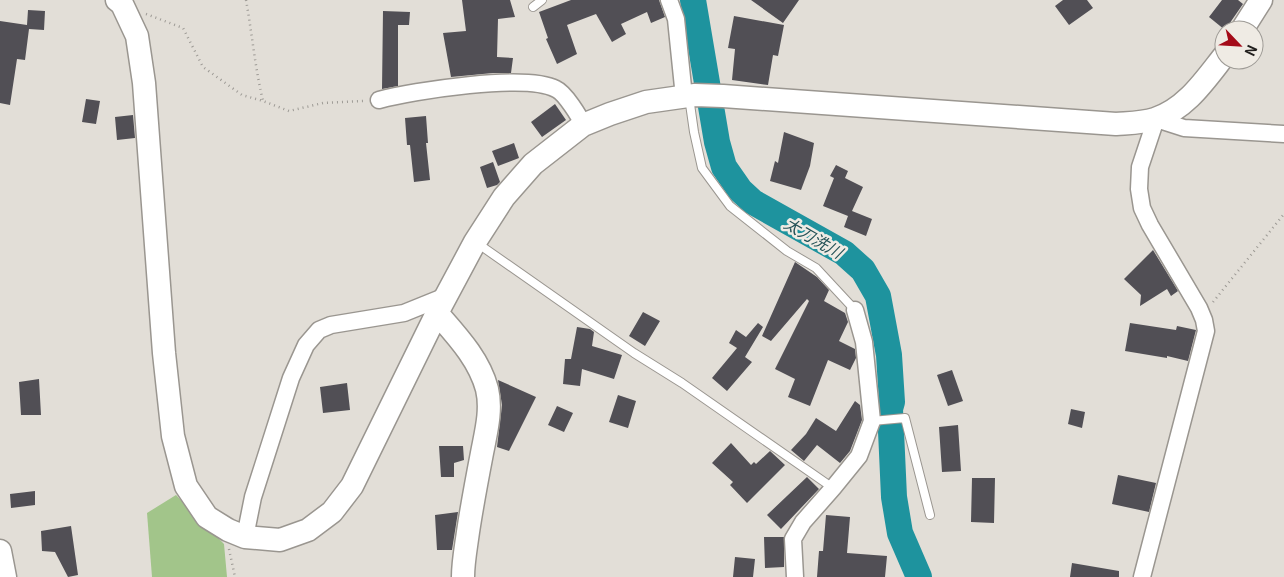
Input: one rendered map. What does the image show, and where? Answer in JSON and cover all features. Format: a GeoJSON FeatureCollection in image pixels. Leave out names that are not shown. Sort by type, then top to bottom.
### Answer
{"type":"FeatureCollection","features":[{"type":"Feature","properties":{"kind":"street"},"geometry":{"type":"LineString","coordinates":[[669,0],[676,19],[689,96]]}},
{"type":"Feature","properties":{"kind":"street"},"geometry":{"type":"LineString","coordinates":[[1248,20],[1261,0]]}},
{"type":"Feature","properties":{"kind":"street"},"geometry":{"type":"LineString","coordinates":[[119,2],[137,36],[144,83],[164,353],[173,436],[186,486],[207,517],[236,534],[280,540],[308,530],[332,512],[352,486],[442,305],[476,242],[504,197],[533,164],[583,126],[610,114],[646,102],[689,96],[723,96],[1116,124],[1136,123],[1156,119],[1178,106],[1196,93],[1214,69]]}},
{"type":"Feature","properties":{"kind":"street"},"geometry":{"type":"LineString","coordinates":[[379,100],[398,95],[484,84],[533,84],[558,89],[580,117],[583,126]]}},
{"type":"Feature","properties":{"kind":"street"},"geometry":{"type":"LineString","coordinates":[[1156,119],[1184,128],[1284,134]]}},
{"type":"Feature","properties":{"kind":"street"},"geometry":{"type":"LineString","coordinates":[[1142,577],[1206,331],[1204,320],[1142,208],[1139,189],[1140,167],[1156,119]]}},
{"type":"Feature","properties":{"kind":"street"},"geometry":{"type":"LineString","coordinates":[[236,534],[253,497],[291,378],[306,345],[319,330],[331,325],[442,305]]}},
{"type":"Feature","properties":{"kind":"street"},"geometry":{"type":"LineString","coordinates":[[442,305],[487,388],[489,406],[463,566],[464,577]]}},
{"type":"Feature","properties":{"kind":"street"},"geometry":{"type":"LineString","coordinates":[[795,577],[793,539],[803,522],[834,488],[859,456],[872,421],[864,342],[855,310]]}},
{"type":"Feature","properties":{"kind":"street"},"geometry":{"type":"LineString","coordinates":[[0,552],[5,577]]}},
{"type":"Feature","properties":{"kind":"lane"},"geometry":{"type":"LineString","coordinates":[[533,7],[542,0]]}},
{"type":"Feature","properties":{"kind":"lane"},"geometry":{"type":"LineString","coordinates":[[689,96],[702,168],[730,206],[787,251],[816,268],[855,310]]}},
{"type":"Feature","properties":{"kind":"lane"},"geometry":{"type":"LineString","coordinates":[[476,242],[634,353],[682,382],[834,488]]}},
{"type":"Feature","properties":{"kind":"lane"},"geometry":{"type":"LineString","coordinates":[[872,421],[905,418],[930,515]]}},
{"type":"Feature","properties":{"kind":"path"},"geometry":{"type":"LineString","coordinates":[[246,0],[258,76],[264,100]]}},
{"type":"Feature","properties":{"kind":"path"},"geometry":{"type":"LineString","coordinates":[[119,2],[182,28],[203,67],[242,95],[264,100],[288,111],[323,103],[379,100]]}},
{"type":"Feature","properties":{"kind":"path"},"geometry":{"type":"LineString","coordinates":[[1204,320],[1218,294],[1284,214]]}},
{"type":"Feature","properties":{"kind":"path"},"geometry":{"type":"LineString","coordinates":[[235,577],[225,536],[236,534]]}},
{"type":"Feature","properties":{"kind":"green space"},"geometry":{"type":"Polygon","coordinates":[[[176,495],[224,544],[227,577],[152,577],[147,513],[176,495]]]}},
{"type":"Feature","properties":{"kind":"building"},"geometry":{"type":"Polygon","coordinates":[[[462,0],[510,0],[515,17],[498,19],[497,57],[513,58],[511,73],[451,77],[443,33],[466,31],[462,0]]]}},
{"type":"Feature","properties":{"kind":"building"},"geometry":{"type":"Polygon","coordinates":[[[571,0],[659,0],[665,17],[651,23],[647,12],[621,24],[626,34],[612,42],[596,14],[567,25],[577,54],[557,64],[546,39],[548,38],[539,12],[571,0]]]}},
{"type":"Feature","properties":{"kind":"building"},"geometry":{"type":"Polygon","coordinates":[[[751,0],[799,0],[783,23],[751,0]]]}},
{"type":"Feature","properties":{"kind":"building"},"geometry":{"type":"Polygon","coordinates":[[[1063,0],[1087,0],[1093,8],[1069,25],[1055,6],[1063,0]]]}},
{"type":"Feature","properties":{"kind":"building"},"geometry":{"type":"Polygon","coordinates":[[[1222,0],[1238,0],[1243,4],[1232,20],[1214,21],[1209,17],[1222,0]]]}},
{"type":"Feature","properties":{"kind":"building"},"geometry":{"type":"Polygon","coordinates":[[[28,10],[45,11],[44,30],[29,29],[25,60],[17,59],[10,105],[0,103],[0,21],[27,25],[28,10]]]}},
{"type":"Feature","properties":{"kind":"building"},"geometry":{"type":"Polygon","coordinates":[[[383,11],[410,12],[409,25],[398,25],[398,86],[382,89],[383,11]]]}},
{"type":"Feature","properties":{"kind":"building"},"geometry":{"type":"Polygon","coordinates":[[[734,16],[784,25],[778,56],[773,55],[768,85],[732,80],[735,49],[728,48],[734,16]]]}},
{"type":"Feature","properties":{"kind":"building"},"geometry":{"type":"Polygon","coordinates":[[[86,99],[100,101],[96,124],[82,122],[86,99]]]}},
{"type":"Feature","properties":{"kind":"building"},"geometry":{"type":"Polygon","coordinates":[[[555,104],[566,120],[542,137],[531,122],[555,104]]]}},
{"type":"Feature","properties":{"kind":"building"},"geometry":{"type":"Polygon","coordinates":[[[133,115],[135,138],[117,140],[115,117],[133,115]]]}},
{"type":"Feature","properties":{"kind":"building"},"geometry":{"type":"Polygon","coordinates":[[[426,116],[428,143],[426,143],[430,180],[414,182],[410,145],[407,145],[405,118],[426,116]]]}},
{"type":"Feature","properties":{"kind":"building"},"geometry":{"type":"Polygon","coordinates":[[[784,132],[814,143],[810,166],[801,190],[770,181],[775,161],[778,163],[784,132]]]}},
{"type":"Feature","properties":{"kind":"building"},"geometry":{"type":"Polygon","coordinates":[[[514,143],[519,158],[498,166],[492,151],[514,143]]]}},
{"type":"Feature","properties":{"kind":"building"},"geometry":{"type":"Polygon","coordinates":[[[493,162],[500,182],[487,188],[480,167],[493,162]]]}},
{"type":"Feature","properties":{"kind":"building"},"geometry":{"type":"Polygon","coordinates":[[[836,165],[848,171],[845,178],[863,187],[852,211],[872,219],[866,236],[844,227],[848,216],[823,206],[834,178],[830,176],[836,165]]]}},
{"type":"Feature","properties":{"kind":"building"},"geometry":{"type":"Polygon","coordinates":[[[1153,250],[1178,291],[1171,296],[1167,289],[1140,306],[1141,295],[1124,279],[1153,250]]]}},
{"type":"Feature","properties":{"kind":"building"},"geometry":{"type":"Polygon","coordinates":[[[795,262],[817,277],[829,290],[824,301],[845,313],[848,322],[839,341],[855,349],[856,358],[850,370],[828,360],[810,406],[788,397],[795,379],[775,369],[809,301],[807,299],[771,341],[762,336],[795,262]]]}},
{"type":"Feature","properties":{"kind":"building"},"geometry":{"type":"Polygon","coordinates":[[[643,312],[660,321],[645,346],[629,336],[643,312]]]}},
{"type":"Feature","properties":{"kind":"building"},"geometry":{"type":"Polygon","coordinates":[[[758,323],[763,327],[745,357],[752,362],[727,391],[712,378],[737,348],[729,343],[736,330],[746,337],[758,323]]]}},
{"type":"Feature","properties":{"kind":"building"},"geometry":{"type":"Polygon","coordinates":[[[1130,323],[1176,330],[1177,326],[1196,330],[1188,361],[1167,356],[1167,358],[1125,351],[1130,323]]]}},
{"type":"Feature","properties":{"kind":"building"},"geometry":{"type":"Polygon","coordinates":[[[577,327],[590,329],[594,332],[592,346],[622,355],[614,379],[582,369],[580,386],[563,384],[565,359],[571,359],[577,327]]]}},
{"type":"Feature","properties":{"kind":"building"},"geometry":{"type":"Polygon","coordinates":[[[952,370],[963,401],[948,406],[937,375],[952,370]]]}},
{"type":"Feature","properties":{"kind":"building"},"geometry":{"type":"Polygon","coordinates":[[[39,379],[41,415],[21,415],[19,382],[39,379]]]}},
{"type":"Feature","properties":{"kind":"building"},"geometry":{"type":"Polygon","coordinates":[[[498,380],[536,397],[509,451],[497,447],[502,405],[498,380]]]}},
{"type":"Feature","properties":{"kind":"building"},"geometry":{"type":"Polygon","coordinates":[[[347,383],[350,410],[323,413],[320,387],[347,383]]]}},
{"type":"Feature","properties":{"kind":"building"},"geometry":{"type":"Polygon","coordinates":[[[618,395],[636,401],[628,428],[609,422],[618,395]]]}},
{"type":"Feature","properties":{"kind":"building"},"geometry":{"type":"Polygon","coordinates":[[[855,401],[860,405],[862,420],[850,451],[840,463],[817,445],[804,461],[791,450],[806,434],[816,418],[836,431],[855,401]]]}},
{"type":"Feature","properties":{"kind":"building"},"geometry":{"type":"Polygon","coordinates":[[[557,406],[573,413],[564,432],[548,425],[557,406]]]}},
{"type":"Feature","properties":{"kind":"building"},"geometry":{"type":"Polygon","coordinates":[[[1071,409],[1085,412],[1082,428],[1068,424],[1071,409]]]}},
{"type":"Feature","properties":{"kind":"building"},"geometry":{"type":"Polygon","coordinates":[[[958,425],[961,471],[942,472],[939,427],[958,425]]]}},
{"type":"Feature","properties":{"kind":"building"},"geometry":{"type":"Polygon","coordinates":[[[731,443],[751,465],[754,462],[756,464],[770,451],[785,465],[747,503],[730,485],[733,482],[712,463],[731,443]]]}},
{"type":"Feature","properties":{"kind":"building"},"geometry":{"type":"Polygon","coordinates":[[[439,446],[463,446],[464,460],[454,463],[454,477],[441,477],[439,446]]]}},
{"type":"Feature","properties":{"kind":"building"},"geometry":{"type":"Polygon","coordinates":[[[1118,475],[1156,483],[1149,512],[1112,504],[1118,475]]]}},
{"type":"Feature","properties":{"kind":"building"},"geometry":{"type":"Polygon","coordinates":[[[807,477],[819,489],[781,529],[767,515],[807,477]]]}},
{"type":"Feature","properties":{"kind":"building"},"geometry":{"type":"Polygon","coordinates":[[[972,478],[995,478],[994,523],[971,522],[972,478]]]}},
{"type":"Feature","properties":{"kind":"building"},"geometry":{"type":"Polygon","coordinates":[[[35,491],[35,505],[11,508],[10,494],[35,491]]]}},
{"type":"Feature","properties":{"kind":"building"},"geometry":{"type":"Polygon","coordinates":[[[458,512],[452,550],[437,550],[435,515],[458,512]]]}},
{"type":"Feature","properties":{"kind":"building"},"geometry":{"type":"Polygon","coordinates":[[[826,515],[850,517],[847,553],[887,556],[885,577],[817,577],[819,551],[823,551],[826,515]]]}},
{"type":"Feature","properties":{"kind":"building"},"geometry":{"type":"Polygon","coordinates":[[[71,526],[78,575],[68,577],[55,552],[42,551],[41,531],[71,526]]]}},
{"type":"Feature","properties":{"kind":"building"},"geometry":{"type":"Polygon","coordinates":[[[764,537],[784,537],[784,567],[765,568],[764,537]]]}},
{"type":"Feature","properties":{"kind":"building"},"geometry":{"type":"Polygon","coordinates":[[[735,557],[755,559],[753,577],[733,577],[735,557]]]}},
{"type":"Feature","properties":{"kind":"building"},"geometry":{"type":"Polygon","coordinates":[[[1072,563],[1119,571],[1119,577],[1070,577],[1072,563]]]}},
{"type":"Feature","properties":{"kind":"waterway","name":"太刀洗川"},"geometry":{"type":"LineString","coordinates":[[693,0],[717,142],[724,167],[740,190],[753,202],[844,253],[863,270],[878,296],[889,355],[894,497],[900,533],[919,577]]}}]}
